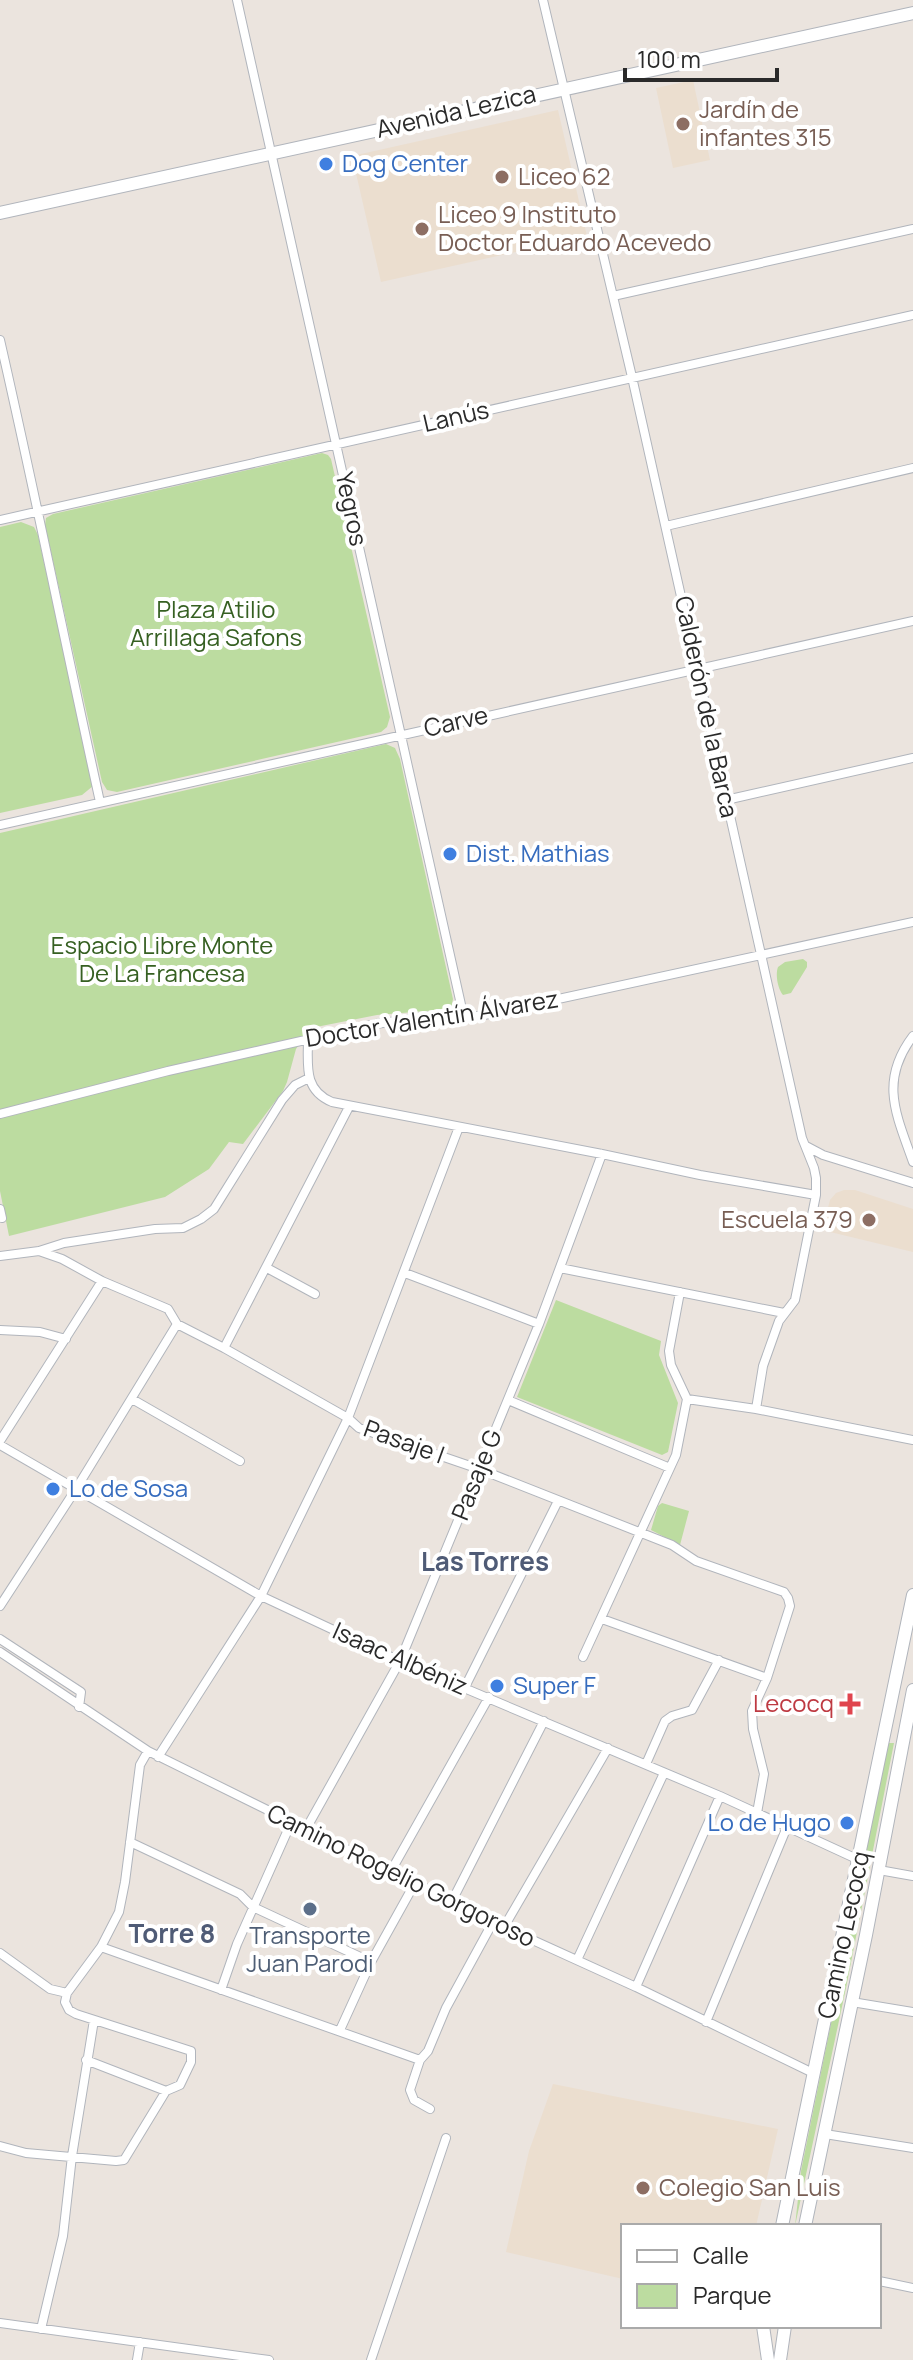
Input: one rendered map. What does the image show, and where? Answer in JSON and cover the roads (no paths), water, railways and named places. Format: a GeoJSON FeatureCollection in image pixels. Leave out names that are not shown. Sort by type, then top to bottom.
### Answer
{"type":"FeatureCollection","features":[{"type":"Feature","properties":{"kind":"street","name":"Yegros"},"geometry":{"type":"LineString","coordinates":[[237,0],[464,1018]]}},
{"type":"Feature","properties":{"kind":"street","name":"Calderón de la Barca"},"geometry":{"type":"LineString","coordinates":[[543,0],[632,377],[805,1146],[816,1178],[816,1195],[795,1300],[779,1321],[763,1366],[756,1409]]}},
{"type":"Feature","properties":{"kind":"street","name":"Avenida Lezica"},"geometry":{"type":"LineString","coordinates":[[0,213],[913,13]]}},
{"type":"Feature","properties":{"kind":"street"},"geometry":{"type":"LineString","coordinates":[[613,296],[913,229]]}},
{"type":"Feature","properties":{"kind":"street","name":"Lanús"},"geometry":{"type":"LineString","coordinates":[[0,520],[913,315]]}},
{"type":"Feature","properties":{"kind":"street"},"geometry":{"type":"LineString","coordinates":[[0,340],[100,802]]}},
{"type":"Feature","properties":{"kind":"street"},"geometry":{"type":"LineString","coordinates":[[666,526],[913,468]]}},
{"type":"Feature","properties":{"kind":"street","name":"Carve"},"geometry":{"type":"LineString","coordinates":[[0,825],[913,621]]}},
{"type":"Feature","properties":{"kind":"street"},"geometry":{"type":"LineString","coordinates":[[726,800],[913,758]]}},
{"type":"Feature","properties":{"kind":"street","name":"Doctor Valentín Álvarez"},"geometry":{"type":"LineString","coordinates":[[0,1114],[308,1038],[405,1018],[484,1015],[913,922]]}},
{"type":"Feature","properties":{"kind":"street"},"geometry":{"type":"LineString","coordinates":[[913,1036],[896,1066],[892,1086],[896,1116],[913,1162]]}},
{"type":"Feature","properties":{"kind":"street"},"geometry":{"type":"LineString","coordinates":[[308,1038],[312,1086],[319,1096],[349,1107],[816,1195]]}},
{"type":"Feature","properties":{"kind":"street"},"geometry":{"type":"LineString","coordinates":[[0,1256],[155,1229],[183,1228],[201,1219],[214,1209],[282,1100],[295,1085],[309,1078]]}},
{"type":"Feature","properties":{"kind":"street"},"geometry":{"type":"LineString","coordinates":[[224,1348],[349,1107]]}},
{"type":"Feature","properties":{"kind":"street"},"geometry":{"type":"LineString","coordinates":[[158,1757],[261,1596],[348,1418],[459,1127]]}},
{"type":"Feature","properties":{"kind":"street"},"geometry":{"type":"LineString","coordinates":[[805,1146],[823,1155],[913,1183]]}},
{"type":"Feature","properties":{"kind":"street","name":"Pasaje G"},"geometry":{"type":"LineString","coordinates":[[306,1829],[400,1661],[539,1324],[602,1154]]}},
{"type":"Feature","properties":{"kind":"street","name":"Pasaje I"},"geometry":{"type":"LineString","coordinates":[[39,1251],[168,1309],[177,1324],[348,1418],[359,1428],[479,1469],[672,1545],[696,1561],[784,1592],[790,1606],[767,1678]]}},
{"type":"Feature","properties":{"kind":"street"},"geometry":{"type":"LineString","coordinates":[[267,1268],[315,1294]]}},
{"type":"Feature","properties":{"kind":"street"},"geometry":{"type":"LineString","coordinates":[[560,1268],[784,1313]]}},
{"type":"Feature","properties":{"kind":"street"},"geometry":{"type":"LineString","coordinates":[[405,1273],[539,1324]]}},
{"type":"Feature","properties":{"kind":"street"},"geometry":{"type":"LineString","coordinates":[[0,1443],[102,1281]]}},
{"type":"Feature","properties":{"kind":"street"},"geometry":{"type":"LineString","coordinates":[[583,1657],[676,1455],[687,1399],[671,1365],[669,1351],[680,1292]]}},
{"type":"Feature","properties":{"kind":"street"},"geometry":{"type":"LineString","coordinates":[[0,1606],[177,1324]]}},
{"type":"Feature","properties":{"kind":"street"},"geometry":{"type":"LineString","coordinates":[[0,1330],[40,1332],[66,1339]]}},
{"type":"Feature","properties":{"kind":"street"},"geometry":{"type":"LineString","coordinates":[[132,1399],[240,1461]]}},
{"type":"Feature","properties":{"kind":"street"},"geometry":{"type":"LineString","coordinates":[[687,1399],[756,1409],[913,1440]]}},
{"type":"Feature","properties":{"kind":"street"},"geometry":{"type":"LineString","coordinates":[[508,1400],[670,1468]]}},
{"type":"Feature","properties":{"kind":"street","name":"Isaac Albéniz"},"geometry":{"type":"LineString","coordinates":[[0,1443],[261,1596],[400,1661],[720,1796],[859,1860]]}},
{"type":"Feature","properties":{"kind":"street"},"geometry":{"type":"LineString","coordinates":[[465,1687],[558,1501]]}},
{"type":"Feature","properties":{"kind":"street","name":"Camino Lecocq"},"geometry":{"type":"LineString","coordinates":[[782,2224],[913,1595]]}},
{"type":"Feature","properties":{"kind":"street"},"geometry":{"type":"LineString","coordinates":[[602,1619],[767,1678],[752,1711],[764,1774],[757,1813]]}},
{"type":"Feature","properties":{"kind":"street"},"geometry":{"type":"LineString","coordinates":[[0,1639],[81,1692],[79,1707]]}},
{"type":"Feature","properties":{"kind":"street","name":"Camino Rogelio Gorgoroso"},"geometry":{"type":"LineString","coordinates":[[0,1652],[158,1757],[493,1922],[815,2074]]}},
{"type":"Feature","properties":{"kind":"street"},"geometry":{"type":"LineString","coordinates":[[646,1764],[665,1721],[692,1710],[719,1660]]}},
{"type":"Feature","properties":{"kind":"street","name":"Camino Lecocq"},"geometry":{"type":"LineString","coordinates":[[805,2224],[908,1738],[913,1690]]}},
{"type":"Feature","properties":{"kind":"street"},"geometry":{"type":"LineString","coordinates":[[391,1871],[489,1697]]}},
{"type":"Feature","properties":{"kind":"street"},"geometry":{"type":"LineString","coordinates":[[452,1901],[544,1721]]}},
{"type":"Feature","properties":{"kind":"street"},"geometry":{"type":"LineString","coordinates":[[885,1735],[908,1738]]}},
{"type":"Feature","properties":{"kind":"street"},"geometry":{"type":"LineString","coordinates":[[504,1927],[608,1748]]}},
{"type":"Feature","properties":{"kind":"street"},"geometry":{"type":"LineString","coordinates":[[0,2146],[26,2153],[124,2160],[166,2091],[180,2085],[191,2062],[191,2051],[94,2020],[69,2010],[65,2002],[67,1993],[101,1947],[119,1912],[140,1765],[148,1751]]}},
{"type":"Feature","properties":{"kind":"street"},"geometry":{"type":"LineString","coordinates":[[577,1960],[664,1773]]}},
{"type":"Feature","properties":{"kind":"street"},"geometry":{"type":"LineString","coordinates":[[636,1987],[720,1796]]}},
{"type":"Feature","properties":{"kind":"street"},"geometry":{"type":"LineString","coordinates":[[221,1990],[237,1944],[291,1823]]}},
{"type":"Feature","properties":{"kind":"street"},"geometry":{"type":"LineString","coordinates":[[706,2022],[787,1827]]}},
{"type":"Feature","properties":{"kind":"street"},"geometry":{"type":"LineString","coordinates":[[130,1842],[240,1894],[253,1907],[371,1962]]}},
{"type":"Feature","properties":{"kind":"street"},"geometry":{"type":"LineString","coordinates":[[879,1870],[913,1876]]}},
{"type":"Feature","properties":{"kind":"street"},"geometry":{"type":"LineString","coordinates":[[340,2030],[371,1962],[415,1883]]}},
{"type":"Feature","properties":{"kind":"street"},"geometry":{"type":"LineString","coordinates":[[430,2109],[411,2095],[420,2060],[428,2051],[446,2008],[493,1922]]}},
{"type":"Feature","properties":{"kind":"street"},"geometry":{"type":"LineString","coordinates":[[101,1947],[420,2060]]}},
{"type":"Feature","properties":{"kind":"street"},"geometry":{"type":"LineString","coordinates":[[0,1953],[50,1989],[67,1993]]}},
{"type":"Feature","properties":{"kind":"street"},"geometry":{"type":"LineString","coordinates":[[852,2002],[913,2012]]}},
{"type":"Feature","properties":{"kind":"street"},"geometry":{"type":"LineString","coordinates":[[41,2329],[59,2258],[94,2020]]}},
{"type":"Feature","properties":{"kind":"street"},"geometry":{"type":"LineString","coordinates":[[86,2060],[166,2091]]}},
{"type":"Feature","properties":{"kind":"street"},"geometry":{"type":"LineString","coordinates":[[825,2134],[913,2148]]}},
{"type":"Feature","properties":{"kind":"street"},"geometry":{"type":"LineString","coordinates":[[371,2360],[446,2138]]}},
{"type":"Feature","properties":{"kind":"street"},"geometry":{"type":"LineString","coordinates":[[881,2281],[913,2288]]}},
{"type":"Feature","properties":{"kind":"street"},"geometry":{"type":"LineString","coordinates":[[0,2323],[269,2360]]}},
{"type":"Feature","properties":{"kind":"street"},"geometry":{"type":"LineString","coordinates":[[763,2328],[768,2360]]}},
{"type":"Feature","properties":{"kind":"street"},"geometry":{"type":"LineString","coordinates":[[780,2360],[785,2328]]}},
{"type":"Feature","properties":{"kind":"street"},"geometry":{"type":"LineString","coordinates":[[137,2360],[140,2342]]}},
{"type":"Feature","properties":{"kind":"place","name":"Jardín de infantes 315"},"geometry":{"type":"Point","coordinates":[683,124]}},
{"type":"Feature","properties":{"kind":"place","name":"Dog Center"},"geometry":{"type":"Point","coordinates":[326,164]}},
{"type":"Feature","properties":{"kind":"place","name":"Liceo 62"},"geometry":{"type":"Point","coordinates":[502,177]}},
{"type":"Feature","properties":{"kind":"place","name":"Liceo 9 Instituto Doctor Eduardo Acevedo"},"geometry":{"type":"Point","coordinates":[422,229]}},
{"type":"Feature","properties":{"kind":"place","name":"Dist. Mathias"},"geometry":{"type":"Point","coordinates":[450,854]}},
{"type":"Feature","properties":{"kind":"place","name":"Escuela 379"},"geometry":{"type":"Point","coordinates":[869,1220]}},
{"type":"Feature","properties":{"kind":"place","name":"Lo de Sosa"},"geometry":{"type":"Point","coordinates":[53,1489]}},
{"type":"Feature","properties":{"kind":"place","name":"Super F"},"geometry":{"type":"Point","coordinates":[497,1686]}},
{"type":"Feature","properties":{"kind":"place","name":"Lecocq"},"geometry":{"type":"Point","coordinates":[850,1704]}},
{"type":"Feature","properties":{"kind":"place","name":"Lo de Hugo"},"geometry":{"type":"Point","coordinates":[847,1823]}},
{"type":"Feature","properties":{"kind":"place","name":"Transporte Juan Parodi"},"geometry":{"type":"Point","coordinates":[310,1909]}},
{"type":"Feature","properties":{"kind":"place","name":"Colegio San Luis"},"geometry":{"type":"Point","coordinates":[643,2188]}},
{"type":"Feature","properties":{"kind":"district","name":"Las Torres"},"geometry":{"type":"Point","coordinates":[485,1562]}},
{"type":"Feature","properties":{"kind":"district","name":"Torre 8"},"geometry":{"type":"Point","coordinates":[172,1934]}},
{"type":"Feature","properties":{"kind":"park label","name":"Plaza Atilio Arrillaga Safons"},"geometry":{"type":"Point","coordinates":[216,624]}},
{"type":"Feature","properties":{"kind":"park label","name":"Espacio Libre Monte De La Francesa"},"geometry":{"type":"Point","coordinates":[162,960]}}]}
